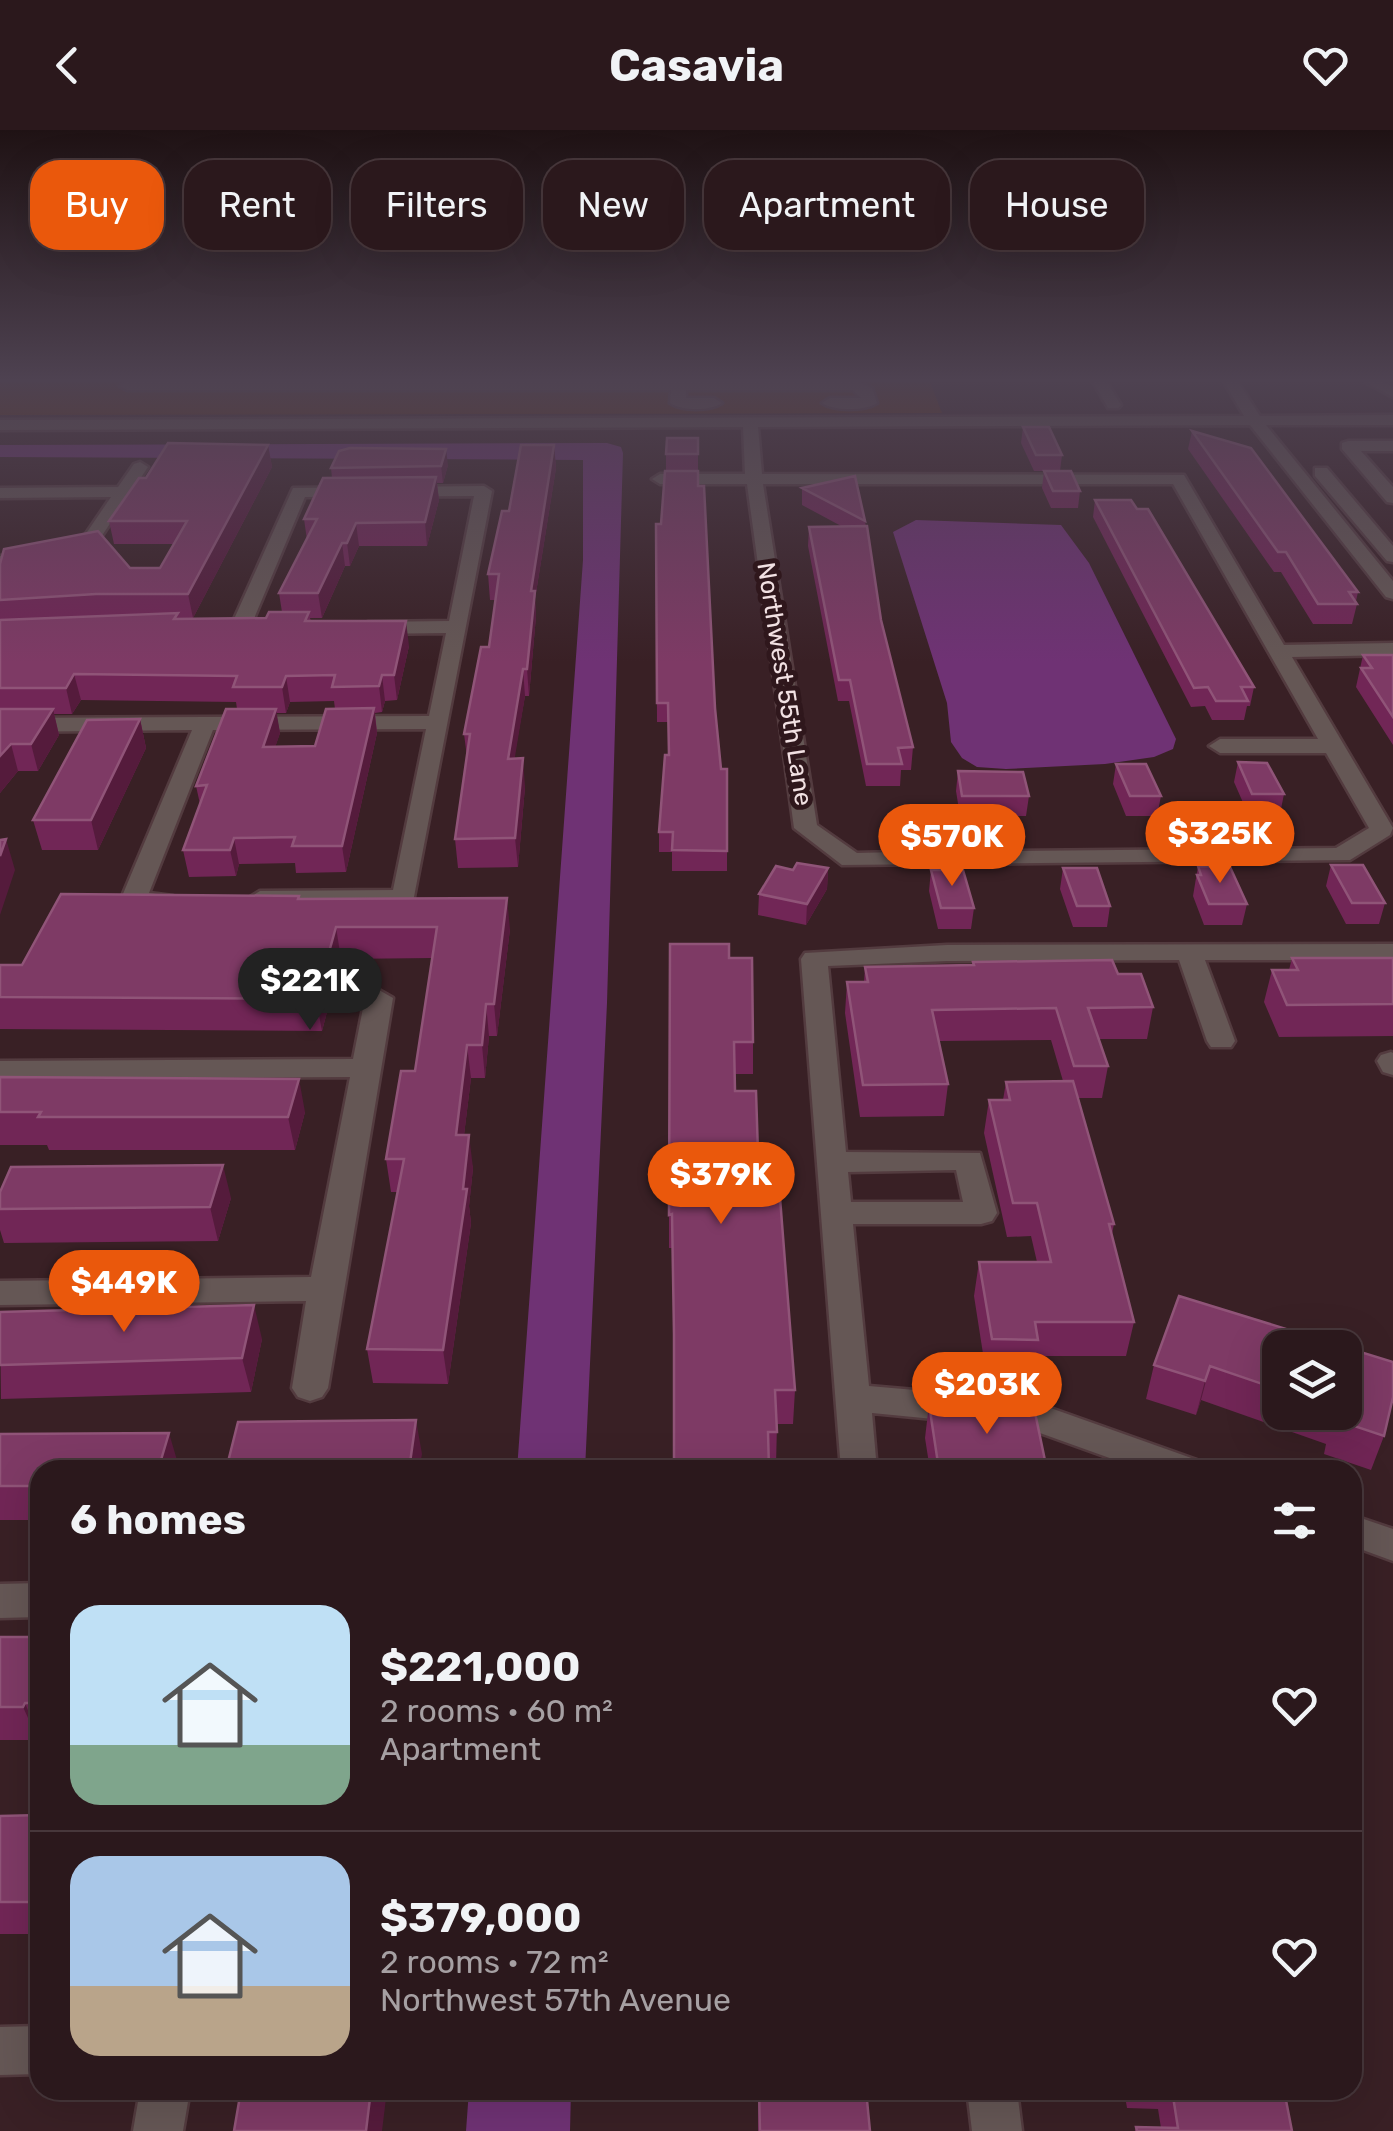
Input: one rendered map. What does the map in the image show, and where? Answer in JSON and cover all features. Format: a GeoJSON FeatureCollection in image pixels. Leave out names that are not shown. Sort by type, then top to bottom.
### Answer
{"type":"FeatureCollection","features":[{"type":"Feature","properties":{"kind":"street"},"geometry":{"type":"LineString","coordinates":[[0,562],[90,542],[134,475]]}},
{"type":"Feature","properties":{"kind":"street"},"geometry":{"type":"LineString","coordinates":[[230,900],[404,897],[488,475]]}},
{"type":"Feature","properties":{"kind":"street"},"geometry":{"type":"LineString","coordinates":[[1298,475],[1393,593]]}},
{"type":"Feature","properties":{"kind":"street"},"geometry":{"type":"LineString","coordinates":[[1324,475],[1393,557]]}},
{"type":"Feature","properties":{"kind":"street"},"geometry":{"type":"LineString","coordinates":[[1373,475],[1393,498]]}},
{"type":"Feature","properties":{"kind":"street","name":"Northwest 55th Lane"},"geometry":{"type":"LineString","coordinates":[[754,478],[806,828],[850,860],[912,859]]}},
{"type":"Feature","properties":{"kind":"street"},"geometry":{"type":"LineString","coordinates":[[660,479],[1178,479],[1180,500],[1278,651],[1382,830],[1341,856],[912,859],[902,816]]}},
{"type":"Feature","properties":{"kind":"street"},"geometry":{"type":"LineString","coordinates":[[240,628],[298,492],[484,490]]}},
{"type":"Feature","properties":{"kind":"street"},"geometry":{"type":"LineString","coordinates":[[0,493],[123,492]]}},
{"type":"Feature","properties":{"kind":"street"},"geometry":{"type":"LineString","coordinates":[[1366,526],[1393,525]]}},
{"type":"Feature","properties":{"kind":"street"},"geometry":{"type":"LineString","coordinates":[[338,628],[457,627]]}},
{"type":"Feature","properties":{"kind":"street"},"geometry":{"type":"LineString","coordinates":[[1278,651],[1393,649]]}},
{"type":"Feature","properties":{"kind":"street"},"geometry":{"type":"LineString","coordinates":[[0,726],[438,722]]}},
{"type":"Feature","properties":{"kind":"street"},"geometry":{"type":"LineString","coordinates":[[192,900],[133,901],[205,724]]}},
{"type":"Feature","properties":{"kind":"street"},"geometry":{"type":"LineString","coordinates":[[1220,746],[1333,746]]}},
{"type":"Feature","properties":{"kind":"street"},"geometry":{"type":"LineString","coordinates":[[1189,952],[1221,1041]]}},
{"type":"Feature","properties":{"kind":"street"},"geometry":{"type":"LineString","coordinates":[[858,1460],[814,959],[948,953],[1393,952]]}},
{"type":"Feature","properties":{"kind":"street"},"geometry":{"type":"LineString","coordinates":[[310,1388],[379,998]]}},
{"type":"Feature","properties":{"kind":"street"},"geometry":{"type":"LineString","coordinates":[[0,1070],[366,1068]]}},
{"type":"Feature","properties":{"kind":"street"},"geometry":{"type":"LineString","coordinates":[[832,1162],[970,1160],[981,1214],[837,1213]]}},
{"type":"Feature","properties":{"kind":"street"},"geometry":{"type":"LineString","coordinates":[[0,1294],[326,1289]]}},
{"type":"Feature","properties":{"kind":"street"},"geometry":{"type":"LineString","coordinates":[[854,1398],[1028,1414],[1156,1460]]}},
{"type":"Feature","properties":{"kind":"street"},"geometry":{"type":"LineString","coordinates":[[1362,1534],[1393,1545]]}},
{"type":"Feature","properties":{"kind":"street"},"geometry":{"type":"LineString","coordinates":[[0,1601],[30,1600]]}},
{"type":"Feature","properties":{"kind":"street"},"geometry":{"type":"LineString","coordinates":[[0,2051],[30,2050]]}},
{"type":"Feature","properties":{"kind":"street"},"geometry":{"type":"LineString","coordinates":[[158,2131],[163,2100]]}},
{"type":"Feature","properties":{"kind":"street"},"geometry":{"type":"LineString","coordinates":[[993,2100],[997,2131]]}},
{"type":"Feature","properties":{"kind":"shaded area"},"geometry":{"type":"Polygon","coordinates":[[[583,475],[622,475],[607,1003],[585,1460],[518,1460],[583,560],[583,475]]]}},
{"type":"Feature","properties":{"kind":"shaded area"},"geometry":{"type":"Polygon","coordinates":[[[916,520],[1061,525],[1089,563],[1176,739],[1173,749],[1154,757],[1105,764],[1006,769],[977,767],[962,758],[951,742],[947,703],[893,532],[916,520]]]}},
{"type":"Feature","properties":{"kind":"shaded area"},"geometry":{"type":"Polygon","coordinates":[[[468,2100],[571,2100],[570,2131],[466,2131],[468,2100]]]}},
{"type":"Feature","properties":{"kind":"building"},"geometry":{"type":"Polygon","coordinates":[[[252,475],[188,594],[0,600],[4,549],[98,531],[130,568],[160,568],[187,521],[109,521],[139,478],[252,475]]]}},
{"type":"Feature","properties":{"kind":"building"},"geometry":{"type":"Polygon","coordinates":[[[515,475],[549,475],[531,591],[535,591],[527,669],[523,669],[508,759],[523,758],[515,838],[455,839],[470,734],[464,734],[481,647],[489,647],[499,574],[488,574],[502,511],[509,511],[515,475]]]}},
{"type":"Feature","properties":{"kind":"building"},"geometry":{"type":"Polygon","coordinates":[[[665,475],[698,475],[698,486],[704,486],[721,769],[727,769],[727,851],[672,850],[673,832],[659,832],[665,755],[669,755],[668,703],[657,703],[656,524],[661,524],[665,475]]]}},
{"type":"Feature","properties":{"kind":"building"},"geometry":{"type":"Polygon","coordinates":[[[1046,475],[1073,475],[1080,491],[1053,491],[1046,475]]]}},
{"type":"Feature","properties":{"kind":"building"},"geometry":{"type":"Polygon","coordinates":[[[1224,475],[1271,475],[1358,592],[1349,592],[1357,604],[1318,604],[1286,552],[1278,552],[1224,475]]]}},
{"type":"Feature","properties":{"kind":"building"},"geometry":{"type":"Polygon","coordinates":[[[855,476],[865,521],[802,488],[855,476]]]}},
{"type":"Feature","properties":{"kind":"building"},"geometry":{"type":"Polygon","coordinates":[[[436,477],[425,522],[356,523],[318,593],[279,593],[317,519],[304,519],[323,478],[436,477]]]}},
{"type":"Feature","properties":{"kind":"building"},"geometry":{"type":"Polygon","coordinates":[[[1095,500],[1131,500],[1137,509],[1148,509],[1254,687],[1241,687],[1248,701],[1216,701],[1208,687],[1194,688],[1095,500]]]}},
{"type":"Feature","properties":{"kind":"building"},"geometry":{"type":"Polygon","coordinates":[[[867,526],[881,620],[913,747],[898,748],[902,764],[867,764],[850,680],[839,680],[809,527],[867,526]]]}},
{"type":"Feature","properties":{"kind":"building"},"geometry":{"type":"Polygon","coordinates":[[[269,612],[309,612],[305,621],[406,621],[394,675],[382,675],[379,686],[332,687],[335,675],[286,676],[282,687],[233,687],[237,676],[74,674],[66,688],[0,688],[0,620],[178,613],[174,619],[266,618],[269,612]]]}},
{"type":"Feature","properties":{"kind":"building"},"geometry":{"type":"Polygon","coordinates":[[[1363,655],[1393,655],[1393,717],[1361,668],[1372,668],[1363,655]]]}},
{"type":"Feature","properties":{"kind":"building"},"geometry":{"type":"Polygon","coordinates":[[[374,708],[342,846],[292,846],[295,837],[234,838],[230,850],[183,850],[207,785],[196,786],[226,709],[276,709],[263,747],[315,746],[326,709],[374,708]]]}},
{"type":"Feature","properties":{"kind":"building"},"geometry":{"type":"Polygon","coordinates":[[[0,709],[53,709],[31,744],[11,744],[0,756],[0,709]]]}},
{"type":"Feature","properties":{"kind":"building"},"geometry":{"type":"Polygon","coordinates":[[[140,719],[91,820],[33,820],[87,720],[140,719]]]}},
{"type":"Feature","properties":{"kind":"building"},"geometry":{"type":"Polygon","coordinates":[[[1238,762],[1267,763],[1284,794],[1252,794],[1238,762]]]}},
{"type":"Feature","properties":{"kind":"building"},"geometry":{"type":"Polygon","coordinates":[[[1116,764],[1146,764],[1161,796],[1130,796],[1116,764]]]}},
{"type":"Feature","properties":{"kind":"building"},"geometry":{"type":"Polygon","coordinates":[[[958,771],[1023,772],[1029,796],[962,796],[958,771]]]}},
{"type":"Feature","properties":{"kind":"building"},"geometry":{"type":"Polygon","coordinates":[[[797,863],[828,868],[807,904],[759,894],[776,866],[793,870],[797,863]]]}},
{"type":"Feature","properties":{"kind":"building"},"geometry":{"type":"Polygon","coordinates":[[[1331,865],[1363,865],[1385,903],[1352,903],[1331,865]]]}},
{"type":"Feature","properties":{"kind":"building"},"geometry":{"type":"Polygon","coordinates":[[[1198,866],[1230,867],[1247,904],[1209,904],[1197,875],[1201,875],[1198,866]]]}},
{"type":"Feature","properties":{"kind":"building"},"geometry":{"type":"Polygon","coordinates":[[[1063,868],[1097,868],[1110,906],[1077,906],[1063,868]]]}},
{"type":"Feature","properties":{"kind":"building"},"geometry":{"type":"Polygon","coordinates":[[[931,870],[963,870],[974,908],[941,908],[931,870]]]}},
{"type":"Feature","properties":{"kind":"building"},"geometry":{"type":"Polygon","coordinates":[[[61,894],[507,898],[494,1004],[486,1004],[482,1045],[467,1045],[456,1135],[469,1135],[463,1189],[467,1189],[443,1350],[367,1349],[404,1159],[386,1159],[401,1071],[415,1071],[437,927],[336,927],[316,999],[0,997],[0,965],[22,965],[61,894]]]}},
{"type":"Feature","properties":{"kind":"building"},"geometry":{"type":"Polygon","coordinates":[[[670,944],[729,944],[729,958],[752,958],[753,1042],[734,1042],[735,1091],[756,1091],[759,1185],[779,1185],[795,1390],[775,1390],[777,1432],[768,1432],[769,1460],[674,1460],[672,1214],[669,1215],[670,944]]]}},
{"type":"Feature","properties":{"kind":"building"},"geometry":{"type":"Polygon","coordinates":[[[1292,958],[1393,958],[1393,1004],[1287,1005],[1272,970],[1298,970],[1292,958]]]}},
{"type":"Feature","properties":{"kind":"building"},"geometry":{"type":"Polygon","coordinates":[[[1112,960],[1118,974],[1141,974],[1153,1007],[1088,1008],[1108,1066],[1074,1066],[1056,1008],[932,1010],[948,1084],[863,1085],[847,982],[868,982],[865,967],[1112,960]]]}},
{"type":"Feature","properties":{"kind":"building"},"geometry":{"type":"Polygon","coordinates":[[[0,1077],[299,1079],[288,1117],[38,1117],[41,1112],[0,1112],[0,1077]]]}},
{"type":"Feature","properties":{"kind":"building"},"geometry":{"type":"Polygon","coordinates":[[[1073,1081],[1114,1224],[1109,1224],[1134,1322],[1035,1322],[1038,1340],[992,1339],[979,1262],[1051,1262],[1037,1203],[1013,1203],[989,1100],[1010,1100],[1006,1082],[1073,1081]]]}},
{"type":"Feature","properties":{"kind":"building"},"geometry":{"type":"Polygon","coordinates":[[[223,1165],[210,1207],[0,1209],[0,1192],[11,1167],[223,1165]]]}},
{"type":"Feature","properties":{"kind":"building"},"geometry":{"type":"Polygon","coordinates":[[[1179,1296],[1289,1330],[1262,1330],[1262,1384],[1210,1366],[1205,1381],[1154,1365],[1179,1296]]]}},
{"type":"Feature","properties":{"kind":"building"},"geometry":{"type":"Polygon","coordinates":[[[254,1305],[242,1358],[0,1365],[0,1312],[254,1305]]]}},
{"type":"Feature","properties":{"kind":"building"},"geometry":{"type":"Polygon","coordinates":[[[1362,1352],[1393,1362],[1393,1397],[1384,1436],[1362,1429],[1362,1352]]]}},
{"type":"Feature","properties":{"kind":"building"},"geometry":{"type":"Polygon","coordinates":[[[1033,1403],[1045,1460],[937,1460],[929,1404],[1033,1403]]]}},
{"type":"Feature","properties":{"kind":"building"},"geometry":{"type":"Polygon","coordinates":[[[416,1420],[410,1460],[228,1460],[238,1422],[416,1420]]]}},
{"type":"Feature","properties":{"kind":"building"},"geometry":{"type":"Polygon","coordinates":[[[169,1433],[161,1460],[30,1460],[30,1486],[0,1486],[0,1434],[169,1433]]]}},
{"type":"Feature","properties":{"kind":"building"},"geometry":{"type":"Polygon","coordinates":[[[0,1637],[30,1637],[30,1703],[23,1707],[0,1707],[0,1637]]]}},
{"type":"Feature","properties":{"kind":"building"},"geometry":{"type":"Polygon","coordinates":[[[30,1815],[30,1902],[0,1902],[0,1816],[30,1815]]]}},
{"type":"Feature","properties":{"kind":"building"},"geometry":{"type":"Polygon","coordinates":[[[239,2100],[370,2100],[366,2131],[234,2131],[239,2100]]]}},
{"type":"Feature","properties":{"kind":"building"},"geometry":{"type":"Polygon","coordinates":[[[759,2100],[867,2100],[870,2131],[760,2131],[759,2100]]]}},
{"type":"Feature","properties":{"kind":"building"},"geometry":{"type":"Polygon","coordinates":[[[1174,2100],[1286,2100],[1292,2131],[1137,2131],[1136,2127],[1178,2128],[1174,2100]]]}}]}
